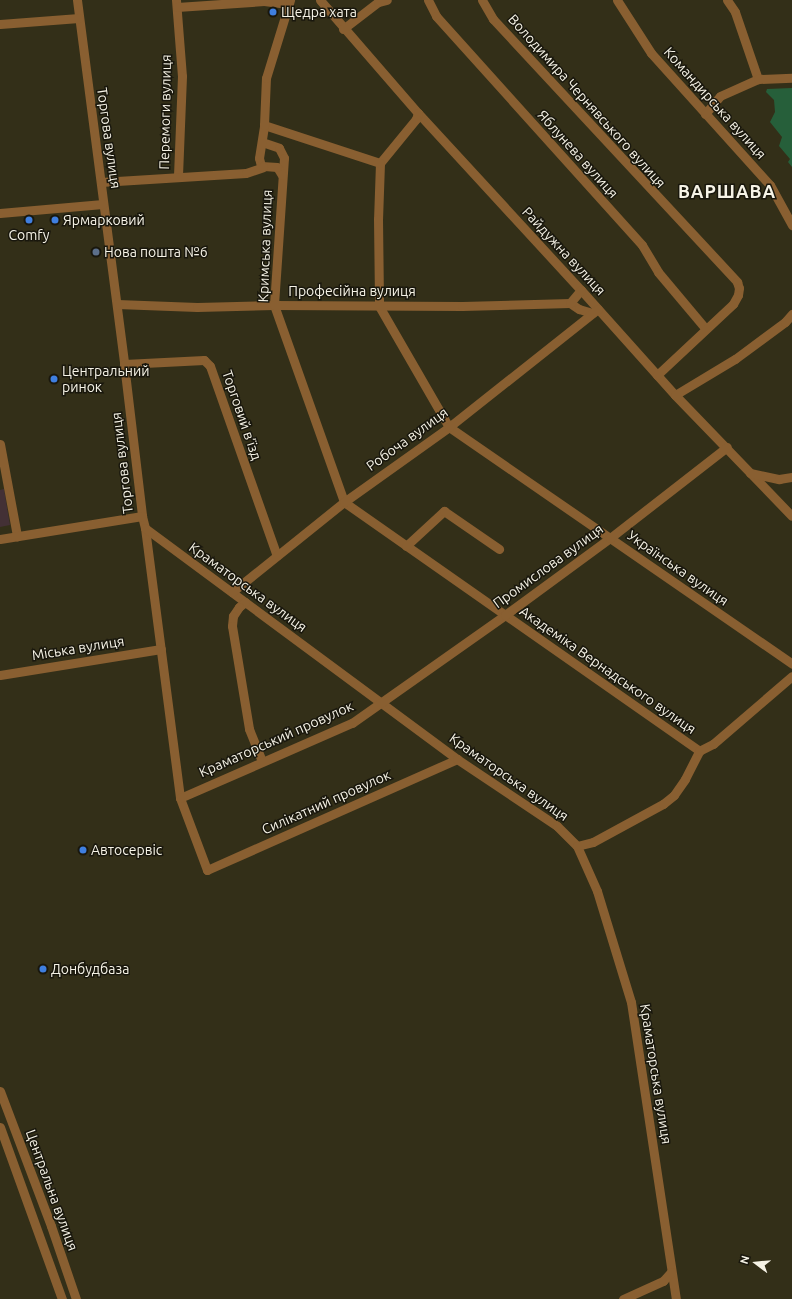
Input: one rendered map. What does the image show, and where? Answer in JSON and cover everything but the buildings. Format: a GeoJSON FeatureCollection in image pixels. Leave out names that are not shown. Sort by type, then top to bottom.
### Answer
{"type":"FeatureCollection","features":[{"type":"Feature","properties":{"kind":"street","name":"Торгова вулиця"},"geometry":{"type":"LineString","coordinates":[[77,0],[117,304],[142,516],[145,528],[180,798],[207,870]]}},
{"type":"Feature","properties":{"kind":"street","name":"Райдужна вулиця"},"geometry":{"type":"LineString","coordinates":[[320,0],[343,29],[418,113],[581,290],[595,311],[727,447],[748,472],[792,516]]}},
{"type":"Feature","properties":{"kind":"street"},"geometry":{"type":"LineString","coordinates":[[343,29],[378,2],[387,0]]}},
{"type":"Feature","properties":{"kind":"street","name":"Яблунева вулиця"},"geometry":{"type":"LineString","coordinates":[[428,0],[436,16],[642,245],[658,272],[706,328]]}},
{"type":"Feature","properties":{"kind":"street","name":"Володимира Чернявського вулиця"},"geometry":{"type":"LineString","coordinates":[[482,0],[493,19],[737,282],[739,288],[738,295],[735,300],[657,375]]}},
{"type":"Feature","properties":{"kind":"street","name":"Командирська вулиця"},"geometry":{"type":"LineString","coordinates":[[617,0],[651,53],[770,185],[792,225]]}},
{"type":"Feature","properties":{"kind":"street"},"geometry":{"type":"LineString","coordinates":[[727,0],[735,12],[758,79]]}},
{"type":"Feature","properties":{"kind":"street"},"geometry":{"type":"LineString","coordinates":[[101,182],[246,173],[261,162],[266,78],[289,2],[264,1],[176,4]]}},
{"type":"Feature","properties":{"kind":"street","name":"Перемоги вулиця"},"geometry":{"type":"LineString","coordinates":[[176,4],[182,76],[178,177]]}},
{"type":"Feature","properties":{"kind":"street"},"geometry":{"type":"LineString","coordinates":[[0,24],[79,18]]}},
{"type":"Feature","properties":{"kind":"street"},"geometry":{"type":"LineString","coordinates":[[705,114],[720,96],[758,79],[792,78]]}},
{"type":"Feature","properties":{"kind":"street"},"geometry":{"type":"LineString","coordinates":[[418,113],[416,119],[380,163],[378,219],[379,306],[449,427]]}},
{"type":"Feature","properties":{"kind":"street"},"geometry":{"type":"LineString","coordinates":[[264,125],[380,163]]}},
{"type":"Feature","properties":{"kind":"street"},"geometry":{"type":"LineString","coordinates":[[262,142],[275,145],[282,151],[284,158],[282,175]]}},
{"type":"Feature","properties":{"kind":"street","name":"Кримська вулиця"},"geometry":{"type":"LineString","coordinates":[[261,162],[277,167],[282,175],[274,305],[344,502]]}},
{"type":"Feature","properties":{"kind":"street"},"geometry":{"type":"LineString","coordinates":[[0,213],[104,204]]}},
{"type":"Feature","properties":{"kind":"street"},"geometry":{"type":"LineString","coordinates":[[581,290],[570,302],[579,309],[595,311]]}},
{"type":"Feature","properties":{"kind":"street","name":"Професійна вулиця"},"geometry":{"type":"LineString","coordinates":[[117,304],[197,307],[274,305],[379,306],[570,302]]}},
{"type":"Feature","properties":{"kind":"street","name":"Робоча вулиця"},"geometry":{"type":"LineString","coordinates":[[232,592],[344,502],[449,427],[595,311]]}},
{"type":"Feature","properties":{"kind":"street"},"geometry":{"type":"LineString","coordinates":[[675,395],[735,359],[785,322],[792,314]]}},
{"type":"Feature","properties":{"kind":"street","name":"Торговий в’їзд"},"geometry":{"type":"LineString","coordinates":[[124,364],[204,360],[210,366],[277,556]]}},
{"type":"Feature","properties":{"kind":"street","name":"Українська вулиця"},"geometry":{"type":"LineString","coordinates":[[449,427],[792,664]]}},
{"type":"Feature","properties":{"kind":"street"},"geometry":{"type":"LineString","coordinates":[[0,444],[18,536]]}},
{"type":"Feature","properties":{"kind":"street","name":"Промислова вулиця"},"geometry":{"type":"LineString","coordinates":[[382,703],[610,538],[727,447]]}},
{"type":"Feature","properties":{"kind":"street"},"geometry":{"type":"LineString","coordinates":[[748,472],[779,479],[792,477]]}},
{"type":"Feature","properties":{"kind":"street","name":"Академіка Вернадського вулиця"},"geometry":{"type":"LineString","coordinates":[[344,502],[699,751]]}},
{"type":"Feature","properties":{"kind":"street"},"geometry":{"type":"LineString","coordinates":[[406,546],[444,511],[499,549]]}},
{"type":"Feature","properties":{"kind":"street"},"geometry":{"type":"LineString","coordinates":[[0,539],[142,516]]}},
{"type":"Feature","properties":{"kind":"street","name":"Краматорська вулиця"},"geometry":{"type":"LineString","coordinates":[[145,528],[457,759],[557,826],[577,846],[597,891],[631,1002],[676,1299]]}},
{"type":"Feature","properties":{"kind":"street"},"geometry":{"type":"LineString","coordinates":[[245,602],[239,607],[234,616],[232,626],[249,728],[262,762]]}},
{"type":"Feature","properties":{"kind":"street","name":"Міська вулиця"},"geometry":{"type":"LineString","coordinates":[[0,675],[161,649]]}},
{"type":"Feature","properties":{"kind":"street"},"geometry":{"type":"LineString","coordinates":[[577,846],[593,842],[663,804],[674,794],[685,779],[699,751],[713,744],[792,676]]}},
{"type":"Feature","properties":{"kind":"street","name":"Краматорський провулок"},"geometry":{"type":"LineString","coordinates":[[180,798],[352,723],[382,703]]}},
{"type":"Feature","properties":{"kind":"street","name":"Силікатний провулок"},"geometry":{"type":"LineString","coordinates":[[207,870],[457,759]]}},
{"type":"Feature","properties":{"kind":"street","name":"Центральна вулиця"},"geometry":{"type":"LineString","coordinates":[[0,1091],[51,1226],[76,1299]]}},
{"type":"Feature","properties":{"kind":"street","name":"Центральна вулиця"},"geometry":{"type":"LineString","coordinates":[[0,1127],[62,1299]]}},
{"type":"Feature","properties":{"kind":"street"},"geometry":{"type":"LineString","coordinates":[[623,1299],[663,1281],[671,1272]]}},
{"type":"Feature","properties":{"kind":"shaded area"},"geometry":{"type":"Polygon","coordinates":[[[4,489],[10,525],[0,527],[0,490],[4,489]]]}},
{"type":"Feature","properties":{"kind":"green space"},"geometry":{"type":"Polygon","coordinates":[[[792,88],[792,167],[788,162],[790,159],[779,146],[782,137],[770,122],[775,112],[774,100],[766,92],[767,89],[792,88]]]}},
{"type":"Feature","properties":{"kind":"place","name":"Щедра хата"},"geometry":{"type":"Point","coordinates":[273,12]}},
{"type":"Feature","properties":{"kind":"place","name":"Comfy"},"geometry":{"type":"Point","coordinates":[29,220]}},
{"type":"Feature","properties":{"kind":"place","name":"Ярмарковий"},"geometry":{"type":"Point","coordinates":[55,220]}},
{"type":"Feature","properties":{"kind":"place","name":"Нова пошта №6"},"geometry":{"type":"Point","coordinates":[96,252]}},
{"type":"Feature","properties":{"kind":"place","name":"Центральний ринок"},"geometry":{"type":"Point","coordinates":[54,379]}},
{"type":"Feature","properties":{"kind":"place","name":"Автосервіс"},"geometry":{"type":"Point","coordinates":[83,850]}},
{"type":"Feature","properties":{"kind":"place","name":"Донбудбаза"},"geometry":{"type":"Point","coordinates":[43,969]}},
{"type":"Feature","properties":{"kind":"district","name":"ВАРШАВА"},"geometry":{"type":"Point","coordinates":[727,191]}}]}
